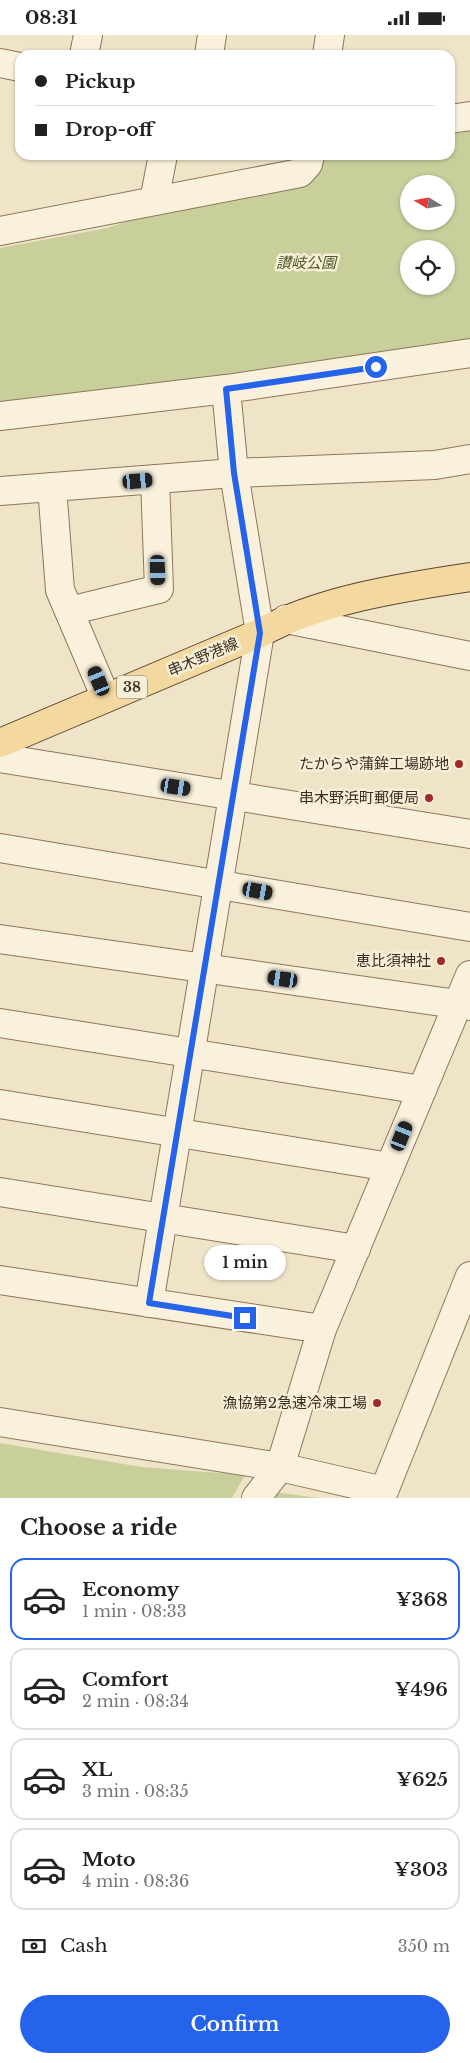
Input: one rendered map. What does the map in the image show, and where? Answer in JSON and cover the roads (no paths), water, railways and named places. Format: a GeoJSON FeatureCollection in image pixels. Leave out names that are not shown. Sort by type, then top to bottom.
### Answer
{"type":"FeatureCollection","features":[{"type":"Feature","properties":{"kind":"main road","name":"串木野港線"},"geometry":{"type":"LineString","coordinates":[[1,741],[260,633],[286,619],[343,602],[470,577]]}},
{"type":"Feature","properties":{"kind":"street"},"geometry":{"type":"LineString","coordinates":[[85,50],[88,35]]}},
{"type":"Feature","properties":{"kind":"street"},"geometry":{"type":"LineString","coordinates":[[210,50],[212,35]]}},
{"type":"Feature","properties":{"kind":"street"},"geometry":{"type":"LineString","coordinates":[[328,50],[330,35]]}},
{"type":"Feature","properties":{"kind":"street"},"geometry":{"type":"LineString","coordinates":[[0,63],[15,66]]}},
{"type":"Feature","properties":{"kind":"street"},"geometry":{"type":"LineString","coordinates":[[455,118],[470,116]]}},
{"type":"Feature","properties":{"kind":"street"},"geometry":{"type":"LineString","coordinates":[[154,201],[162,160]]}},
{"type":"Feature","properties":{"kind":"street"},"geometry":{"type":"LineString","coordinates":[[0,231],[300,173],[308,164],[309,160]]}},
{"type":"Feature","properties":{"kind":"street"},"geometry":{"type":"LineString","coordinates":[[0,416],[226,389],[470,353]]}},
{"type":"Feature","properties":{"kind":"street"},"geometry":{"type":"LineString","coordinates":[[149,1303],[260,633],[234,473],[226,389]]}},
{"type":"Feature","properties":{"kind":"street"},"geometry":{"type":"LineString","coordinates":[[0,491],[234,473],[435,465],[470,459]]}},
{"type":"Feature","properties":{"kind":"street"},"geometry":{"type":"LineString","coordinates":[[69,611],[159,589],[154,479]]}},
{"type":"Feature","properties":{"kind":"street"},"geometry":{"type":"LineString","coordinates":[[52,487],[60,590],[106,698]]}},
{"type":"Feature","properties":{"kind":"street"},"geometry":{"type":"LineString","coordinates":[[286,619],[470,656]]}},
{"type":"Feature","properties":{"kind":"street"},"geometry":{"type":"LineString","coordinates":[[1,741],[234,796],[470,834]]}},
{"type":"Feature","properties":{"kind":"street"},"geometry":{"type":"LineString","coordinates":[[0,848],[470,927]]}},
{"type":"Feature","properties":{"kind":"street"},"geometry":{"type":"LineString","coordinates":[[0,939],[464,1005]]}},
{"type":"Feature","properties":{"kind":"street"},"geometry":{"type":"LineString","coordinates":[[256,1498],[280,1467],[322,1329],[422,1090],[464,1005],[470,975]]}},
{"type":"Feature","properties":{"kind":"street"},"geometry":{"type":"LineString","coordinates":[[0,1023],[422,1090]]}},
{"type":"Feature","properties":{"kind":"street"},"geometry":{"type":"LineString","coordinates":[[0,1104],[390,1167]]}},
{"type":"Feature","properties":{"kind":"street"},"geometry":{"type":"LineString","coordinates":[[0,1193],[356,1249]]}},
{"type":"Feature","properties":{"kind":"street"},"geometry":{"type":"LineString","coordinates":[[0,1422],[280,1467],[384,1491],[470,1276]]}},
{"type":"Feature","properties":{"kind":"street"},"geometry":{"type":"LineString","coordinates":[[0,1280],[322,1329]]}},
{"type":"Feature","properties":{"kind":"place","name":"たからや蒲鉾工場跡地"},"geometry":{"type":"Point","coordinates":[459,764]}},
{"type":"Feature","properties":{"kind":"place","name":"串木野浜町郵便局"},"geometry":{"type":"Point","coordinates":[429,798]}},
{"type":"Feature","properties":{"kind":"place","name":"恵比須神社"},"geometry":{"type":"Point","coordinates":[441,961]}},
{"type":"Feature","properties":{"kind":"place","name":"漁協第2急速冷凍工場"},"geometry":{"type":"Point","coordinates":[377,1403]}},
{"type":"Feature","properties":{"kind":"park label","name":"讃岐公園"},"geometry":{"type":"Point","coordinates":[306,263]}}]}
